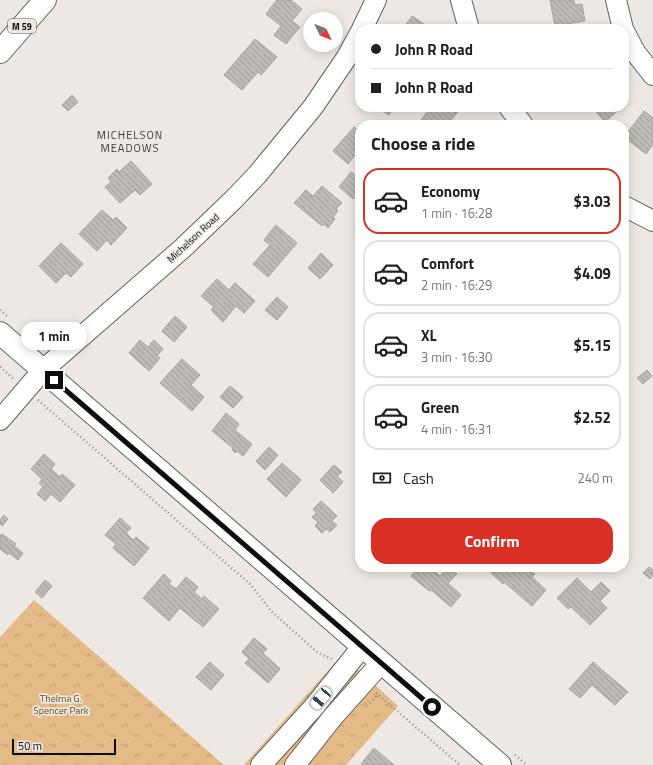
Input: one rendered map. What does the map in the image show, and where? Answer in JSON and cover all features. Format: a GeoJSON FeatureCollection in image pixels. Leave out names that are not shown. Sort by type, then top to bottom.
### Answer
{"type":"FeatureCollection","features":[{"type":"Feature","properties":{"kind":"main road","name":"M 59"},"geometry":{"type":"LineString","coordinates":[[0,52],[45,0]]}},
{"type":"Feature","properties":{"kind":"main road"},"geometry":{"type":"LineString","coordinates":[[0,333],[381,664],[500,765]]}},
{"type":"Feature","properties":{"kind":"street"},"geometry":{"type":"LineString","coordinates":[[364,24],[376,0]]}},
{"type":"Feature","properties":{"kind":"street"},"geometry":{"type":"LineString","coordinates":[[461,0],[468,24]]}},
{"type":"Feature","properties":{"kind":"street"},"geometry":{"type":"LineString","coordinates":[[616,0],[622,24]]}},
{"type":"Feature","properties":{"kind":"street"},"geometry":{"type":"LineString","coordinates":[[629,40],[635,52],[653,75]]}},
{"type":"Feature","properties":{"kind":"street","name":"Michelson Road"},"geometry":{"type":"LineString","coordinates":[[0,420],[43,370],[183,248],[257,175],[313,107],[347,57],[355,42]]}},
{"type":"Feature","properties":{"kind":"street"},"geometry":{"type":"LineString","coordinates":[[513,112],[519,120]]}},
{"type":"Feature","properties":{"kind":"street"},"geometry":{"type":"LineString","coordinates":[[629,209],[653,221]]}},
{"type":"Feature","properties":{"kind":"street"},"geometry":{"type":"LineString","coordinates":[[268,760],[313,708],[362,647]]}},
{"type":"Feature","properties":{"kind":"street"},"geometry":{"type":"LineString","coordinates":[[295,765],[332,718],[381,664]]}},
{"type":"Feature","properties":{"kind":"path"},"geometry":{"type":"LineString","coordinates":[[0,367],[17,382]]}},
{"type":"Feature","properties":{"kind":"path"},"geometry":{"type":"LineString","coordinates":[[35,397],[250,584],[271,611],[318,653],[327,658],[338,661]]}},
{"type":"Feature","properties":{"kind":"path"},"geometry":{"type":"LineString","coordinates":[[374,692],[460,765]]}},
{"type":"Feature","properties":{"kind":"green space","name":"Thelma G. Spencer Park"},"geometry":{"type":"Polygon","coordinates":[[[34,600],[224,765],[0,765],[0,637],[34,600]]]}},
{"type":"Feature","properties":{"kind":"green space"},"geometry":{"type":"Polygon","coordinates":[[[342,655],[398,706],[346,765],[244,765],[342,655]]]}},
{"type":"Feature","properties":{"kind":"building"},"geometry":{"type":"Polygon","coordinates":[[[277,0],[291,0],[302,9],[292,21],[300,27],[286,44],[274,35],[281,26],[266,14],[277,0]]]}},
{"type":"Feature","properties":{"kind":"building"},"geometry":{"type":"Polygon","coordinates":[[[550,0],[574,0],[575,5],[582,4],[585,21],[567,24],[555,24],[550,0]]]}},
{"type":"Feature","properties":{"kind":"building"},"geometry":{"type":"Polygon","coordinates":[[[412,16],[424,24],[406,24],[412,16]]]}},
{"type":"Feature","properties":{"kind":"building"},"geometry":{"type":"Polygon","coordinates":[[[255,39],[277,57],[261,75],[258,72],[242,90],[224,75],[255,39]]]}},
{"type":"Feature","properties":{"kind":"building"},"geometry":{"type":"Polygon","coordinates":[[[72,95],[78,102],[68,111],[62,105],[72,95]]]}},
{"type":"Feature","properties":{"kind":"building"},"geometry":{"type":"Polygon","coordinates":[[[644,111],[653,118],[653,144],[646,154],[629,141],[629,130],[644,111]]]}},
{"type":"Feature","properties":{"kind":"building"},"geometry":{"type":"Polygon","coordinates":[[[384,112],[391,112],[389,115],[384,112]]]}},
{"type":"Feature","properties":{"kind":"building"},"geometry":{"type":"Polygon","coordinates":[[[427,112],[458,112],[451,120],[421,120],[427,112]]]}},
{"type":"Feature","properties":{"kind":"building"},"geometry":{"type":"Polygon","coordinates":[[[596,112],[616,112],[607,120],[603,120],[596,112]]]}},
{"type":"Feature","properties":{"kind":"building"},"geometry":{"type":"Polygon","coordinates":[[[354,127],[355,128],[355,155],[348,164],[333,151],[354,127]]]}},
{"type":"Feature","properties":{"kind":"building"},"geometry":{"type":"Polygon","coordinates":[[[131,161],[152,184],[140,195],[135,190],[120,203],[105,187],[111,182],[108,178],[117,169],[119,172],[131,161]]]}},
{"type":"Feature","properties":{"kind":"building"},"geometry":{"type":"Polygon","coordinates":[[[351,172],[355,175],[355,197],[353,199],[339,187],[351,172]]]}},
{"type":"Feature","properties":{"kind":"building"},"geometry":{"type":"Polygon","coordinates":[[[322,186],[342,203],[336,209],[338,211],[333,217],[335,219],[328,228],[324,224],[322,226],[294,203],[306,190],[313,196],[322,186]]]}},
{"type":"Feature","properties":{"kind":"building"},"geometry":{"type":"Polygon","coordinates":[[[102,210],[113,220],[116,217],[127,228],[111,245],[107,240],[97,251],[79,234],[102,210]]]}},
{"type":"Feature","properties":{"kind":"building"},"geometry":{"type":"Polygon","coordinates":[[[276,225],[297,243],[268,277],[253,264],[270,245],[264,240],[276,225]]]}},
{"type":"Feature","properties":{"kind":"building"},"geometry":{"type":"Polygon","coordinates":[[[61,243],[83,264],[71,277],[66,273],[56,283],[39,266],[61,243]]]}},
{"type":"Feature","properties":{"kind":"building"},"geometry":{"type":"Polygon","coordinates":[[[321,253],[333,265],[320,279],[308,268],[321,253]]]}},
{"type":"Feature","properties":{"kind":"building"},"geometry":{"type":"Polygon","coordinates":[[[217,279],[229,290],[235,283],[255,301],[244,313],[236,306],[223,322],[211,310],[214,307],[201,296],[217,279]]]}},
{"type":"Feature","properties":{"kind":"building"},"geometry":{"type":"Polygon","coordinates":[[[277,297],[288,307],[277,320],[265,310],[277,297]]]}},
{"type":"Feature","properties":{"kind":"building"},"geometry":{"type":"Polygon","coordinates":[[[175,316],[187,327],[174,342],[162,331],[175,316]]]}},
{"type":"Feature","properties":{"kind":"building"},"geometry":{"type":"Polygon","coordinates":[[[140,340],[148,347],[154,340],[163,349],[157,356],[160,358],[149,371],[129,353],[140,340]]]}},
{"type":"Feature","properties":{"kind":"building"},"geometry":{"type":"Polygon","coordinates":[[[182,359],[200,375],[191,385],[204,397],[192,411],[160,383],[182,359]]]}},
{"type":"Feature","properties":{"kind":"building"},"geometry":{"type":"Polygon","coordinates":[[[647,370],[652,376],[643,384],[637,378],[647,370]]]}},
{"type":"Feature","properties":{"kind":"building"},"geometry":{"type":"Polygon","coordinates":[[[230,386],[243,397],[233,408],[220,397],[230,386]]]}},
{"type":"Feature","properties":{"kind":"building"},"geometry":{"type":"Polygon","coordinates":[[[226,413],[239,424],[235,430],[252,444],[243,456],[237,451],[235,453],[232,450],[233,448],[212,431],[226,413]]]}},
{"type":"Feature","properties":{"kind":"building"},"geometry":{"type":"Polygon","coordinates":[[[269,447],[278,455],[265,470],[256,461],[269,447]]]}},
{"type":"Feature","properties":{"kind":"building"},"geometry":{"type":"Polygon","coordinates":[[[44,454],[55,464],[51,469],[60,477],[62,474],[75,485],[60,502],[51,494],[45,501],[37,494],[43,487],[39,483],[42,479],[31,469],[44,454]]]}},
{"type":"Feature","properties":{"kind":"building"},"geometry":{"type":"Polygon","coordinates":[[[282,463],[301,480],[286,497],[267,479],[282,463]]]}},
{"type":"Feature","properties":{"kind":"building"},"geometry":{"type":"Polygon","coordinates":[[[334,465],[342,472],[337,476],[343,482],[333,493],[320,480],[334,465]]]}},
{"type":"Feature","properties":{"kind":"building"},"geometry":{"type":"Polygon","coordinates":[[[321,501],[337,516],[332,521],[337,525],[330,532],[326,529],[322,533],[315,526],[318,522],[312,517],[316,513],[313,509],[321,501]]]}},
{"type":"Feature","properties":{"kind":"building"},"geometry":{"type":"Polygon","coordinates":[[[4,515],[8,519],[2,526],[0,520],[4,515]]]}},
{"type":"Feature","properties":{"kind":"building"},"geometry":{"type":"Polygon","coordinates":[[[120,518],[131,528],[126,533],[133,540],[136,537],[149,548],[134,566],[113,548],[116,544],[105,535],[120,518]]]}},
{"type":"Feature","properties":{"kind":"building"},"geometry":{"type":"Polygon","coordinates":[[[2,534],[16,544],[14,546],[23,553],[18,560],[9,553],[8,555],[0,549],[0,536],[2,534]]]}},
{"type":"Feature","properties":{"kind":"building"},"geometry":{"type":"Polygon","coordinates":[[[649,567],[653,570],[653,575],[650,579],[643,573],[649,567]]]}},
{"type":"Feature","properties":{"kind":"building"},"geometry":{"type":"Polygon","coordinates":[[[415,572],[435,572],[440,576],[443,572],[455,572],[457,574],[448,583],[461,595],[451,607],[411,576],[415,572]]]}},
{"type":"Feature","properties":{"kind":"building"},"geometry":{"type":"Polygon","coordinates":[[[533,572],[535,574],[532,577],[546,590],[532,606],[491,573],[533,572]]]}},
{"type":"Feature","properties":{"kind":"building"},"geometry":{"type":"Polygon","coordinates":[[[164,574],[171,581],[169,584],[176,589],[186,577],[198,587],[194,592],[202,599],[204,596],[219,609],[203,627],[180,608],[169,621],[143,598],[164,574]]]}},
{"type":"Feature","properties":{"kind":"building"},"geometry":{"type":"Polygon","coordinates":[[[577,578],[591,592],[601,582],[610,591],[600,601],[607,608],[590,625],[571,607],[568,609],[557,598],[577,578]]]}},
{"type":"Feature","properties":{"kind":"building"},"geometry":{"type":"Polygon","coordinates":[[[45,580],[52,586],[42,598],[35,592],[45,580]]]}},
{"type":"Feature","properties":{"kind":"building"},"geometry":{"type":"Polygon","coordinates":[[[254,638],[267,649],[263,653],[280,669],[268,683],[245,663],[249,659],[242,652],[254,638]]]}},
{"type":"Feature","properties":{"kind":"building"},"geometry":{"type":"Polygon","coordinates":[[[210,662],[224,675],[211,690],[196,677],[210,662]]]}},
{"type":"Feature","properties":{"kind":"building"},"geometry":{"type":"Polygon","coordinates":[[[593,662],[628,692],[615,705],[592,685],[580,698],[569,689],[593,662]]]}},
{"type":"Feature","properties":{"kind":"building"},"geometry":{"type":"Polygon","coordinates":[[[374,748],[394,765],[361,764],[374,748]]]}},
{"type":"Feature","properties":{"kind":"district","name":"MICHELSON MEADOWS"},"geometry":{"type":"Point","coordinates":[130,141]}},
{"type":"Feature","properties":{"kind":"route"},"geometry":{"type":"LineString","coordinates":[[54,380],[432,707]]}}]}
